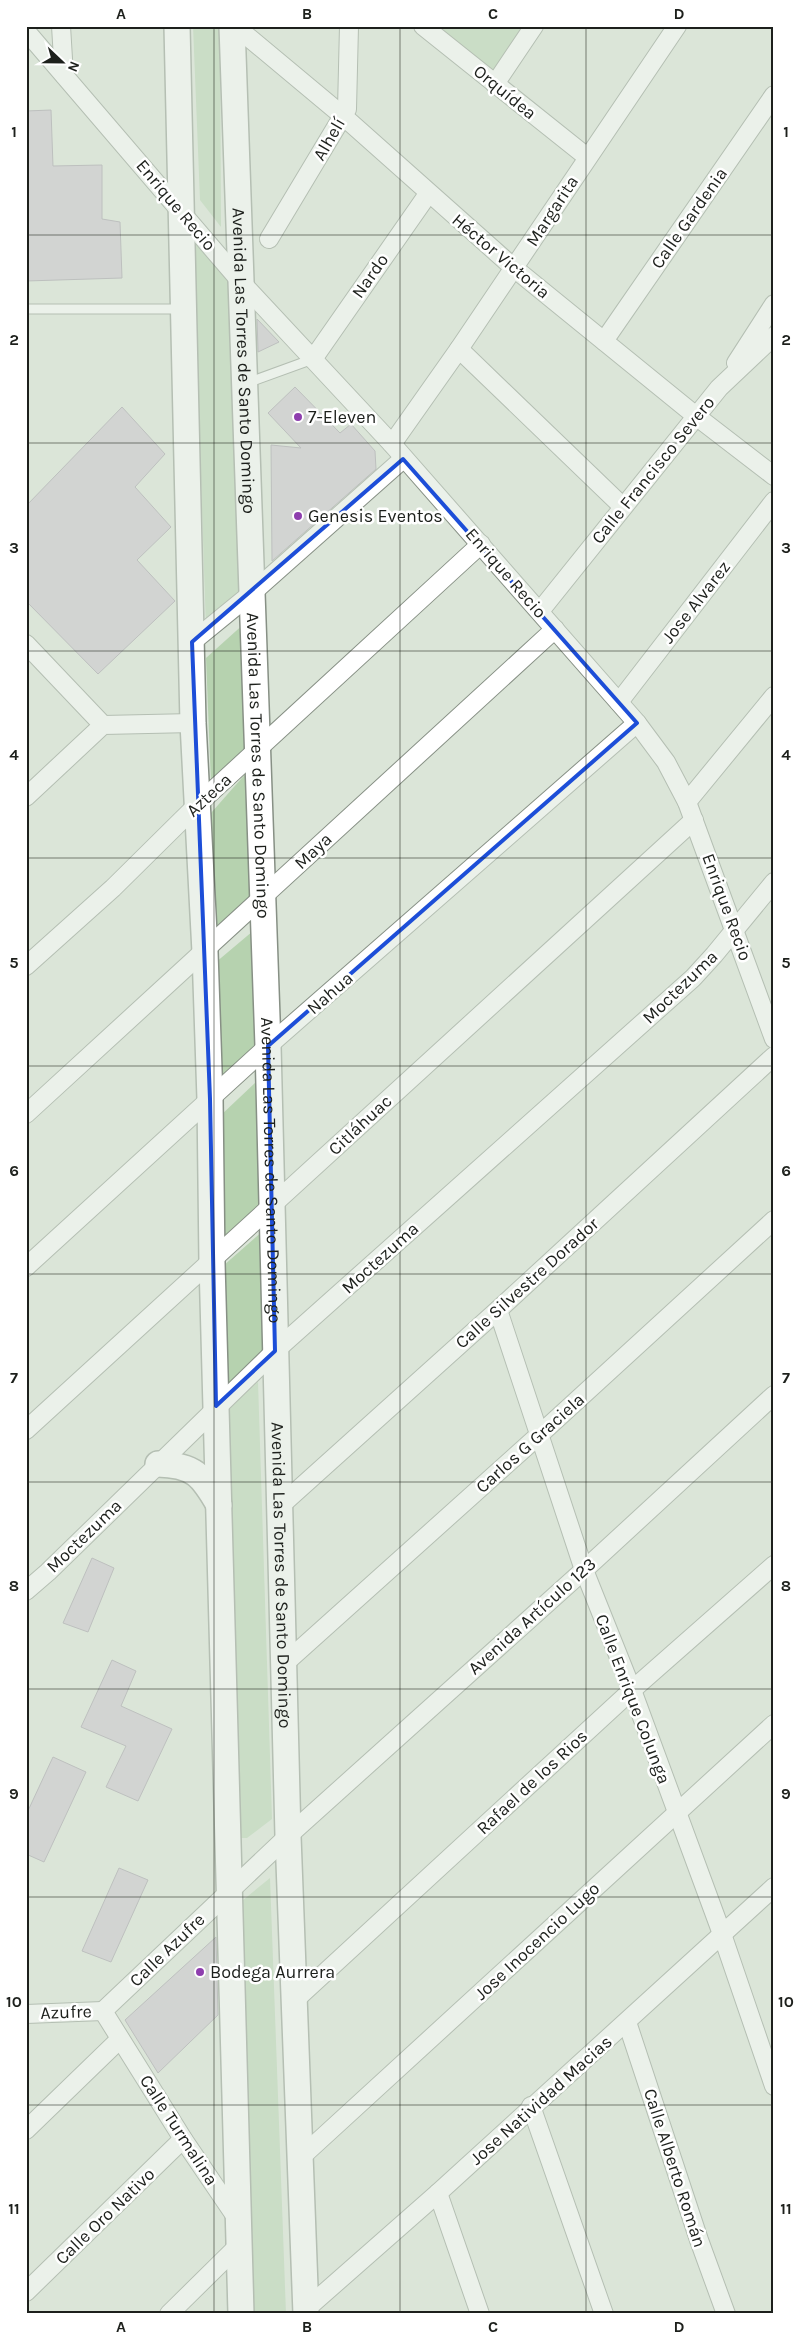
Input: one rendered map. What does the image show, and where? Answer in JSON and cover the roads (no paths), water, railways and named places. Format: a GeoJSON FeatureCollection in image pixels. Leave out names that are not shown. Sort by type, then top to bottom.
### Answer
{"type":"FeatureCollection","features":[{"type":"Feature","properties":{"kind":"street"},"geometry":{"type":"LineString","coordinates":[[61,26],[64,75]]}},
{"type":"Feature","properties":{"kind":"street"},"geometry":{"type":"LineString","coordinates":[[177,26],[193,724],[205,952],[210,1098],[212,1263],[231,1890],[241,2314]]}},
{"type":"Feature","properties":{"kind":"street","name":"Héctor Victoria"},"geometry":{"type":"LineString","coordinates":[[233,26],[343,116],[428,194],[514,268],[696,416],[774,476]]}},
{"type":"Feature","properties":{"kind":"street","name":"Avenida Las Torres de Santo Domingo"},"geometry":{"type":"LineString","coordinates":[[233,26],[268,1046],[288,1836],[305,2312]]}},
{"type":"Feature","properties":{"kind":"street","name":"Alhelí"},"geometry":{"type":"LineString","coordinates":[[269,239],[343,116],[348,100],[349,26]]}},
{"type":"Feature","properties":{"kind":"street","name":"Orquídea"},"geometry":{"type":"LineString","coordinates":[[423,26],[587,157]]}},
{"type":"Feature","properties":{"kind":"street"},"geometry":{"type":"LineString","coordinates":[[495,84],[534,26]]}},
{"type":"Feature","properties":{"kind":"street","name":"Margarita"},"geometry":{"type":"LineString","coordinates":[[392,444],[459,349],[677,26]]}},
{"type":"Feature","properties":{"kind":"street","name":"Enrique Recio"},"geometry":{"type":"LineString","coordinates":[[26,31],[241,282],[392,444],[540,610],[637,723],[666,762],[687,802],[774,1039]]}},
{"type":"Feature","properties":{"kind":"street","name":"Calle Gardenia"},"geometry":{"type":"LineString","coordinates":[[604,341],[774,95]]}},
{"type":"Feature","properties":{"kind":"street","name":"Nardo"},"geometry":{"type":"LineString","coordinates":[[313,359],[428,194]]}},
{"type":"Feature","properties":{"kind":"street"},"geometry":{"type":"LineString","coordinates":[[719,388],[774,304]]}},
{"type":"Feature","properties":{"kind":"street","name":"Calle Francisco Severo"},"geometry":{"type":"LineString","coordinates":[[540,610],[719,388],[774,336]]}},
{"type":"Feature","properties":{"kind":"street"},"geometry":{"type":"LineString","coordinates":[[459,349],[622,506]]}},
{"type":"Feature","properties":{"kind":"street"},"geometry":{"type":"LineString","coordinates":[[192,642],[252,593],[404,459]]}},
{"type":"Feature","properties":{"kind":"street","name":"Jose Alvarez"},"geometry":{"type":"LineString","coordinates":[[619,702],[774,501]]}},
{"type":"Feature","properties":{"kind":"street","name":"Azteca"},"geometry":{"type":"LineString","coordinates":[[26,966],[114,888],[197,805],[481,544]]}},
{"type":"Feature","properties":{"kind":"street","name":"Maya"},"geometry":{"type":"LineString","coordinates":[[26,1114],[205,952],[555,629]]}},
{"type":"Feature","properties":{"kind":"street"},"geometry":{"type":"LineString","coordinates":[[27,645],[103,725]]}},
{"type":"Feature","properties":{"kind":"street"},"geometry":{"type":"LineString","coordinates":[[687,802],[774,696]]}},
{"type":"Feature","properties":{"kind":"street","name":"Nahua"},"geometry":{"type":"LineString","coordinates":[[26,1267],[268,1046],[637,723]]}},
{"type":"Feature","properties":{"kind":"street"},"geometry":{"type":"LineString","coordinates":[[26,797],[103,725],[193,724]]}},
{"type":"Feature","properties":{"kind":"street","name":"Citláhuac"},"geometry":{"type":"LineString","coordinates":[[26,1430],[212,1263],[694,820]]}},
{"type":"Feature","properties":{"kind":"street","name":"Moctezuma"},"geometry":{"type":"LineString","coordinates":[[26,1590],[48,1572],[216,1406],[275,1351],[667,1002],[714,955],[774,882]]}},
{"type":"Feature","properties":{"kind":"street","name":"Calle Silvestre Dorador"},"geometry":{"type":"LineString","coordinates":[[279,1507],[498,1310],[774,1056]]}},
{"type":"Feature","properties":{"kind":"street","name":"Carlos G Graciela"},"geometry":{"type":"LineString","coordinates":[[284,1664],[538,1436],[774,1220]]}},
{"type":"Feature","properties":{"kind":"street","name":"Calle Enrique Colunga"},"geometry":{"type":"LineString","coordinates":[[498,1310],[538,1436],[584,1570],[632,1690],[722,1934],[774,2086]]}},
{"type":"Feature","properties":{"kind":"street","name":"Avenida Artículo 123"},"geometry":{"type":"LineString","coordinates":[[231,1890],[288,1836],[584,1570],[774,1395]]}},
{"type":"Feature","properties":{"kind":"street"},"geometry":{"type":"LineString","coordinates":[[158,1464],[178,1464],[196,1473],[207,1483],[219,1505]]}},
{"type":"Feature","properties":{"kind":"street","name":"Rafael de los Rios"},"geometry":{"type":"LineString","coordinates":[[294,2002],[632,1690],[774,1565]]}},
{"type":"Feature","properties":{"kind":"street","name":"Jose Inocencio Lugo"},"geometry":{"type":"LineString","coordinates":[[300,2159],[774,1724]]}},
{"type":"Feature","properties":{"kind":"street","name":"Jose Natividad Macias"},"geometry":{"type":"LineString","coordinates":[[305,2312],[774,1887]]}},
{"type":"Feature","properties":{"kind":"street","name":"Calle Azufre"},"geometry":{"type":"LineString","coordinates":[[103,2011],[231,1890]]}},
{"type":"Feature","properties":{"kind":"street","name":"Azufre"},"geometry":{"type":"LineString","coordinates":[[26,2014],[103,2011],[120,2039]]}},
{"type":"Feature","properties":{"kind":"street","name":"Calle Alberto Román"},"geometry":{"type":"LineString","coordinates":[[627,2022],[699,2240],[726,2314]]}},
{"type":"Feature","properties":{"kind":"street"},"geometry":{"type":"LineString","coordinates":[[26,2130],[120,2039]]}},
{"type":"Feature","properties":{"kind":"street","name":"Calle Turmalina"},"geometry":{"type":"LineString","coordinates":[[120,2039],[183,2139],[238,2220]]}},
{"type":"Feature","properties":{"kind":"street"},"geometry":{"type":"LineString","coordinates":[[532,2106],[604,2314]]}},
{"type":"Feature","properties":{"kind":"street","name":"Calle Oro Nativo"},"geometry":{"type":"LineString","coordinates":[[26,2292],[183,2139]]}},
{"type":"Feature","properties":{"kind":"street"},"geometry":{"type":"LineString","coordinates":[[438,2193],[480,2314]]}},
{"type":"Feature","properties":{"kind":"street"},"geometry":{"type":"LineString","coordinates":[[169,2314],[239,2245]]}},
{"type":"Feature","properties":{"kind":"lane"},"geometry":{"type":"LineString","coordinates":[[26,309],[184,309]]}},
{"type":"Feature","properties":{"kind":"lane"},"geometry":{"type":"LineString","coordinates":[[244,384],[313,359]]}},
{"type":"Feature","properties":{"kind":"place","name":"7-Eleven"},"geometry":{"type":"Point","coordinates":[298,417]}},
{"type":"Feature","properties":{"kind":"place","name":"Genesis Eventos"},"geometry":{"type":"Point","coordinates":[298,516]}},
{"type":"Feature","properties":{"kind":"place","name":"Bodega Aurrera"},"geometry":{"type":"Point","coordinates":[200,1972]}}]}
